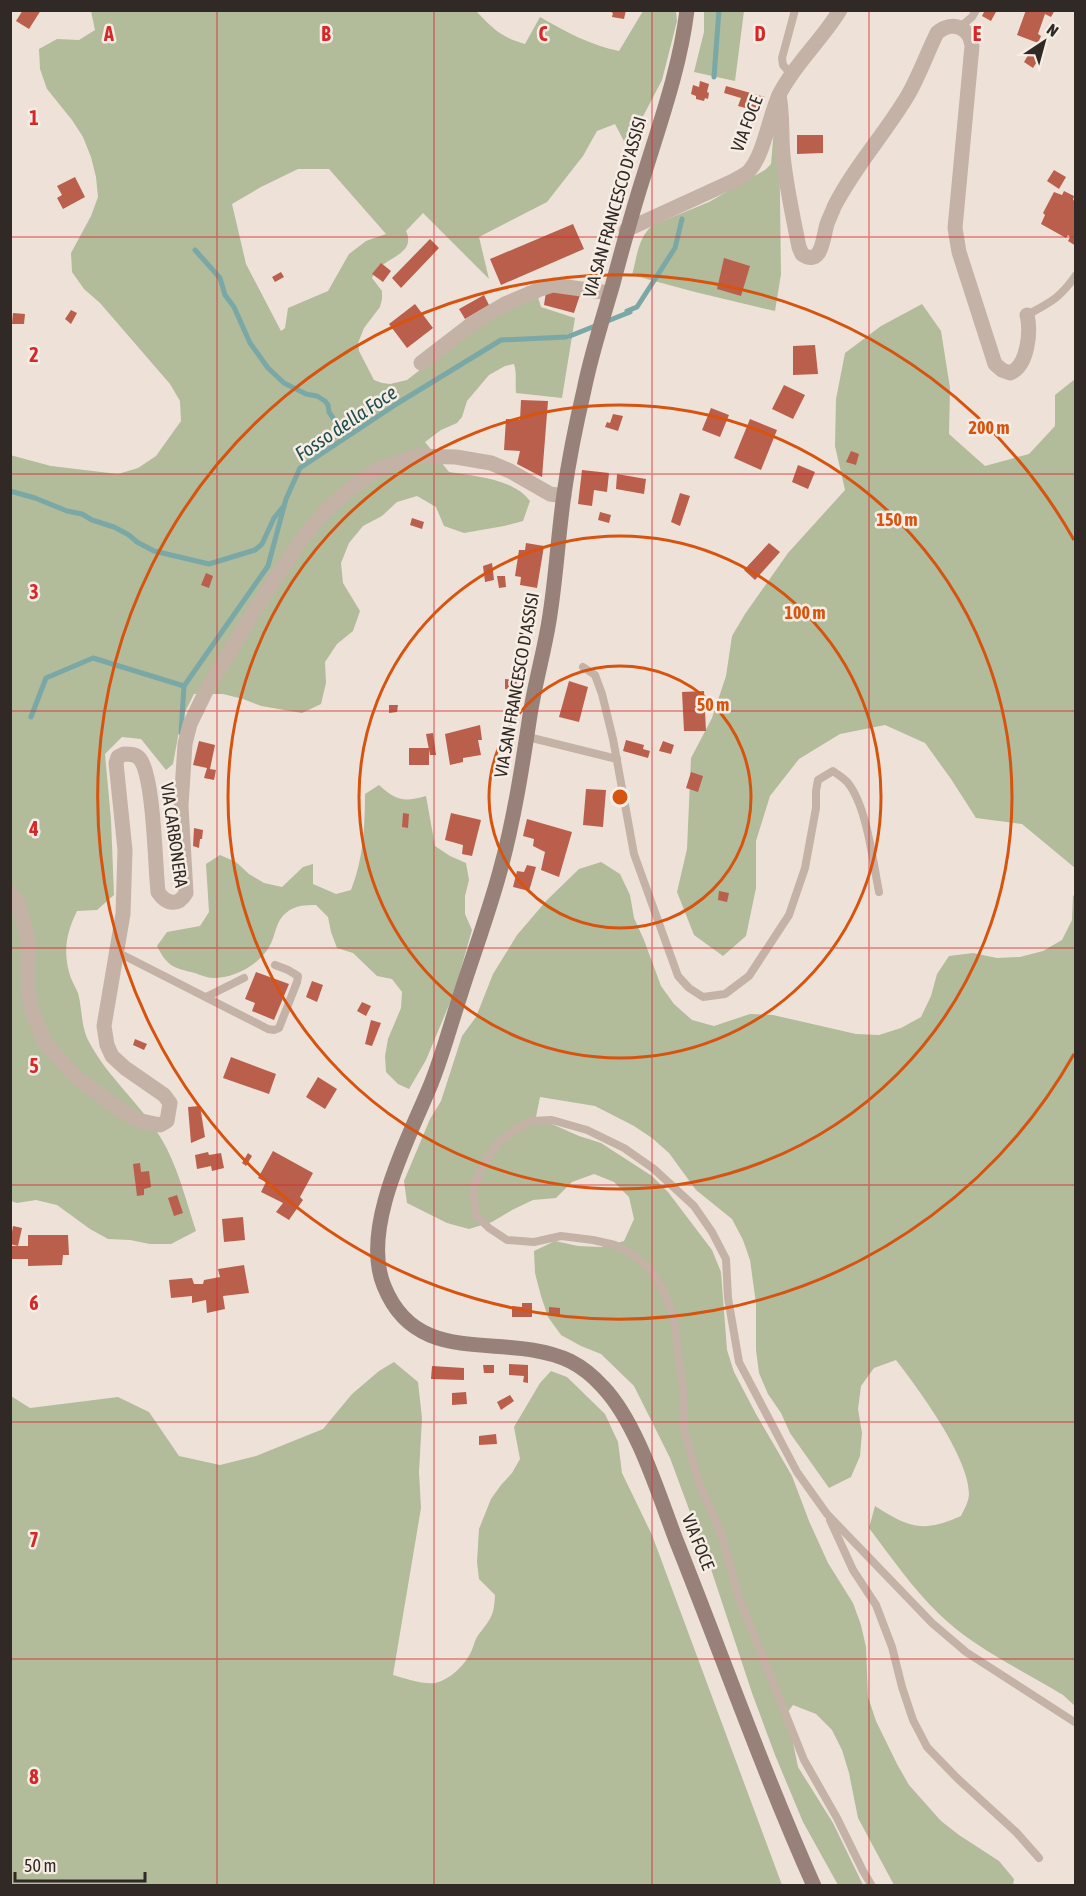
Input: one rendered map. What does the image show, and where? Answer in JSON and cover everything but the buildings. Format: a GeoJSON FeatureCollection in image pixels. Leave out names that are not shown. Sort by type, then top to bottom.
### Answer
{"type":"FeatureCollection","features":[{"type":"Feature","properties":{"kind":"main road","name":"VIA SAN FRANCESCO D'ASSISI"},"geometry":{"type":"LineString","coordinates":[[432,1337],[407,1322],[395,1307],[383,1285],[377,1245],[380,1221],[386,1196],[432,1082],[500,873],[513,820],[550,614],[564,496],[584,385],[626,230],[682,50],[687,10]]}},
{"type":"Feature","properties":{"kind":"main road","name":"VIA FOCE"},"geometry":{"type":"LineString","coordinates":[[432,1337],[449,1342],[545,1353],[569,1361],[588,1372],[605,1389],[625,1416],[714,1634],[781,1812],[814,1886]]}},
{"type":"Feature","properties":{"kind":"street","name":"VIA FOCE"},"geometry":{"type":"LineString","coordinates":[[626,230],[725,185],[748,172],[756,160],[779,95],[791,74],[832,24],[840,10]]}},
{"type":"Feature","properties":{"kind":"street"},"geometry":{"type":"LineString","coordinates":[[779,95],[783,111],[786,182],[799,247],[801,254],[812,258],[821,251],[828,222],[839,198],[908,94],[937,33],[947,26],[960,27],[969,35],[972,46],[955,228],[958,252],[995,364],[1010,373],[1016,371],[1022,363],[1030,328],[1027,315]]}},
{"type":"Feature","properties":{"kind":"street"},"geometry":{"type":"LineString","coordinates":[[421,363],[473,323],[505,304],[538,290],[553,285],[610,293]]}},
{"type":"Feature","properties":{"kind":"street","name":"VIA CARBONERA"},"geometry":{"type":"LineString","coordinates":[[10,892],[17,900],[28,939],[28,988],[31,1009],[45,1043],[76,1077],[121,1110],[137,1120],[160,1125],[167,1121],[170,1103],[164,1095],[125,1068],[112,1056],[107,1045],[104,1026],[123,914],[125,850],[116,763],[118,757],[124,754],[136,755],[144,766],[151,798],[158,892],[166,902],[180,901],[186,894],[181,806],[185,744],[190,724],[206,691],[244,628],[288,560],[327,509],[349,489],[378,469],[416,456],[456,457],[491,463],[550,494],[564,496]]}},
{"type":"Feature","properties":{"kind":"lane"},"geometry":{"type":"LineString","coordinates":[[791,74],[783,65],[782,58],[795,10]]}},
{"type":"Feature","properties":{"kind":"lane"},"geometry":{"type":"LineString","coordinates":[[960,27],[972,17],[976,10]]}},
{"type":"Feature","properties":{"kind":"lane"},"geometry":{"type":"LineString","coordinates":[[1027,315],[1054,301],[1064,292],[1076,275]]}},
{"type":"Feature","properties":{"kind":"lane"},"geometry":{"type":"LineString","coordinates":[[1064,292],[1074,294]]}},
{"type":"Feature","properties":{"kind":"lane"},"geometry":{"type":"LineString","coordinates":[[583,667],[595,675],[602,694],[617,759],[634,854],[678,976],[689,988],[704,997],[725,994],[749,976],[789,915],[805,868],[816,808],[818,780],[833,771],[847,781],[855,794],[866,825],[879,892]]}},
{"type":"Feature","properties":{"kind":"lane"},"geometry":{"type":"LineString","coordinates":[[528,736],[617,759]]}},
{"type":"Feature","properties":{"kind":"lane"},"geometry":{"type":"LineString","coordinates":[[117,952],[274,1030],[279,1028],[298,976],[275,965]]}},
{"type":"Feature","properties":{"kind":"lane"},"geometry":{"type":"LineString","coordinates":[[206,997],[244,978]]}},
{"type":"Feature","properties":{"kind":"lane"},"geometry":{"type":"LineString","coordinates":[[872,1886],[804,1760],[739,1598],[721,1533],[699,1483],[684,1428],[683,1390],[674,1319],[663,1290],[650,1269],[632,1254],[615,1245],[561,1236],[534,1242],[507,1240],[489,1228],[476,1215],[473,1189],[483,1165],[498,1143],[531,1121],[552,1120],[587,1130],[624,1148],[654,1169],[694,1206],[712,1232],[726,1259],[728,1298],[739,1362],[797,1472],[827,1514],[932,1623],[966,1652],[1076,1723]]}},
{"type":"Feature","properties":{"kind":"lane"},"geometry":{"type":"LineString","coordinates":[[827,1514],[853,1570],[876,1605],[892,1647],[913,1720],[927,1747],[957,1779],[1016,1832],[1039,1858]]}},
{"type":"Feature","properties":{"kind":"green space"},"geometry":{"type":"Polygon","coordinates":[[[91,11],[476,11],[498,32],[525,44],[540,17],[578,37],[619,51],[643,11],[676,11],[677,21],[662,80],[627,147],[615,124],[597,131],[583,156],[547,202],[479,237],[489,279],[423,213],[406,231],[407,246],[376,271],[372,278],[382,291],[382,299],[380,307],[364,328],[358,343],[359,351],[374,380],[382,383],[390,384],[407,380],[474,328],[508,308],[538,297],[541,307],[575,318],[562,398],[516,393],[514,364],[505,366],[489,375],[467,401],[462,417],[457,423],[441,430],[425,442],[449,472],[504,483],[523,494],[530,501],[523,521],[464,533],[444,526],[436,507],[417,496],[397,502],[382,516],[363,526],[349,543],[341,563],[343,583],[360,611],[353,631],[337,644],[325,662],[326,683],[321,704],[302,713],[261,706],[223,694],[194,694],[181,720],[173,764],[166,770],[141,739],[122,737],[105,754],[114,895],[97,910],[77,911],[67,940],[67,963],[78,993],[87,1038],[105,1067],[159,1134],[176,1169],[196,1231],[171,1244],[108,1239],[57,1205],[36,1200],[17,1203],[11,1201],[10,455],[51,466],[118,474],[138,468],[156,456],[181,421],[180,401],[170,384],[100,303],[84,289],[72,272],[71,253],[91,216],[98,197],[96,177],[83,137],[47,89],[40,69],[39,49],[57,39],[79,40],[95,30],[91,11]],[[298,169],[232,204],[246,264],[281,331],[285,328],[288,308],[328,291],[349,254],[366,241],[386,234],[329,169],[298,169]]]}},
{"type":"Feature","properties":{"kind":"green space"},"geometry":{"type":"Polygon","coordinates":[[[704,11],[744,11],[735,81],[694,72],[704,32],[704,11]]]}},
{"type":"Feature","properties":{"kind":"green space"},"geometry":{"type":"Polygon","coordinates":[[[779,127],[781,274],[775,311],[632,275],[644,235],[653,225],[709,202],[765,170],[771,164],[774,129],[779,127]]]}},
{"type":"Feature","properties":{"kind":"green space"},"geometry":{"type":"Polygon","coordinates":[[[922,304],[941,331],[950,388],[949,434],[985,466],[1029,454],[1055,426],[1055,395],[1075,379],[1075,868],[1022,824],[976,818],[925,743],[885,725],[840,734],[799,759],[770,796],[756,841],[756,888],[746,936],[723,956],[694,935],[677,892],[687,849],[691,758],[712,718],[726,676],[732,636],[788,553],[845,490],[835,446],[836,399],[845,353],[881,326],[922,304]]]}},
{"type":"Feature","properties":{"kind":"green space"},"geometry":{"type":"Polygon","coordinates":[[[379,785],[401,799],[426,796],[435,846],[466,863],[469,880],[465,896],[465,914],[472,930],[454,993],[426,1060],[409,1089],[398,1084],[386,1072],[385,1056],[388,1039],[401,1008],[402,992],[392,979],[377,976],[353,953],[337,948],[328,917],[316,905],[304,905],[289,910],[279,922],[268,949],[262,956],[248,968],[231,975],[211,978],[176,968],[164,958],[157,946],[167,932],[200,926],[209,912],[206,864],[220,855],[236,862],[249,874],[264,883],[282,887],[303,867],[313,864],[313,884],[336,894],[351,890],[362,843],[365,794],[379,785]]]}},
{"type":"Feature","properties":{"kind":"green space"},"geometry":{"type":"Polygon","coordinates":[[[601,862],[620,874],[630,895],[634,918],[661,986],[674,1004],[692,1020],[714,1026],[750,1014],[773,1015],[856,1034],[879,1035],[901,1028],[921,1017],[931,996],[937,974],[949,956],[973,953],[997,958],[1020,957],[1043,951],[1062,940],[1072,920],[1075,894],[1075,1706],[1063,1695],[983,1648],[939,1614],[902,1572],[869,1528],[875,1506],[907,1523],[926,1526],[961,1516],[969,1497],[967,1479],[952,1443],[896,1360],[874,1368],[861,1386],[858,1409],[862,1433],[860,1456],[851,1477],[829,1488],[790,1433],[759,1373],[756,1350],[756,1303],[750,1260],[732,1219],[696,1190],[669,1153],[634,1126],[595,1106],[540,1097],[536,1117],[601,1143],[652,1176],[668,1192],[712,1250],[721,1272],[727,1350],[734,1372],[792,1476],[828,1563],[853,1603],[866,1647],[868,1697],[876,1721],[909,1785],[941,1821],[999,1861],[1014,1879],[1013,1885],[894,1885],[858,1818],[849,1773],[842,1750],[832,1730],[816,1714],[793,1705],[787,1713],[798,1767],[833,1823],[863,1885],[838,1885],[803,1822],[775,1755],[670,1458],[634,1386],[601,1354],[561,1335],[548,1317],[541,1296],[535,1273],[534,1251],[555,1241],[578,1246],[601,1247],[624,1241],[634,1219],[629,1197],[614,1182],[594,1174],[572,1182],[556,1198],[533,1200],[492,1222],[469,1229],[447,1223],[407,1203],[404,1181],[430,1119],[441,1101],[462,1036],[476,1017],[493,974],[517,935],[547,900],[579,869],[601,862]]]}},
{"type":"Feature","properties":{"kind":"green space"},"geometry":{"type":"Polygon","coordinates":[[[394,1362],[418,1382],[422,1418],[419,1472],[421,1508],[393,1675],[420,1682],[435,1683],[455,1672],[470,1654],[477,1637],[494,1609],[495,1595],[479,1579],[477,1562],[479,1529],[491,1499],[520,1459],[514,1427],[540,1383],[551,1371],[567,1377],[605,1414],[618,1442],[622,1473],[652,1535],[782,1885],[11,1885],[11,1396],[30,1408],[118,1397],[149,1412],[179,1456],[220,1465],[256,1456],[323,1429],[352,1394],[379,1371],[394,1362]]]}},
{"type":"Feature","properties":{"kind":"waterway","name":"Fosso della Foce"},"geometry":{"type":"LineString","coordinates":[[714,77],[719,10]]}},
{"type":"Feature","properties":{"kind":"waterway","name":"Fosso della Foce"},"geometry":{"type":"LineString","coordinates":[[627,311],[637,307],[675,248],[682,219]]}},
{"type":"Feature","properties":{"kind":"waterway"},"geometry":{"type":"LineString","coordinates":[[195,250],[220,278],[225,295],[234,307],[250,343],[268,368],[284,383],[325,401],[337,424],[352,433]]}},
{"type":"Feature","properties":{"kind":"waterway","name":"Fosso della Foce"},"geometry":{"type":"LineString","coordinates":[[570,336],[630,312]]}},
{"type":"Feature","properties":{"kind":"waterway","name":"Fosso della Foce"},"geometry":{"type":"LineString","coordinates":[[181,733],[184,686],[268,566],[286,499],[300,468],[398,403],[501,340],[566,337]]}},
{"type":"Feature","properties":{"kind":"waterway"},"geometry":{"type":"LineString","coordinates":[[10,491],[82,514],[114,527],[154,551],[209,564],[255,550],[262,544],[274,518],[283,507]]}},
{"type":"Feature","properties":{"kind":"waterway","name":"Fosso della Foce"},"geometry":{"type":"LineString","coordinates":[[31,717],[46,678],[93,658],[184,686]]}},
{"type":"Feature","properties":{"kind":"waterway","name":"Fosso della Foce"},"geometry":{"type":"LineString","coordinates":[[173,854],[175,823]]}}]}
